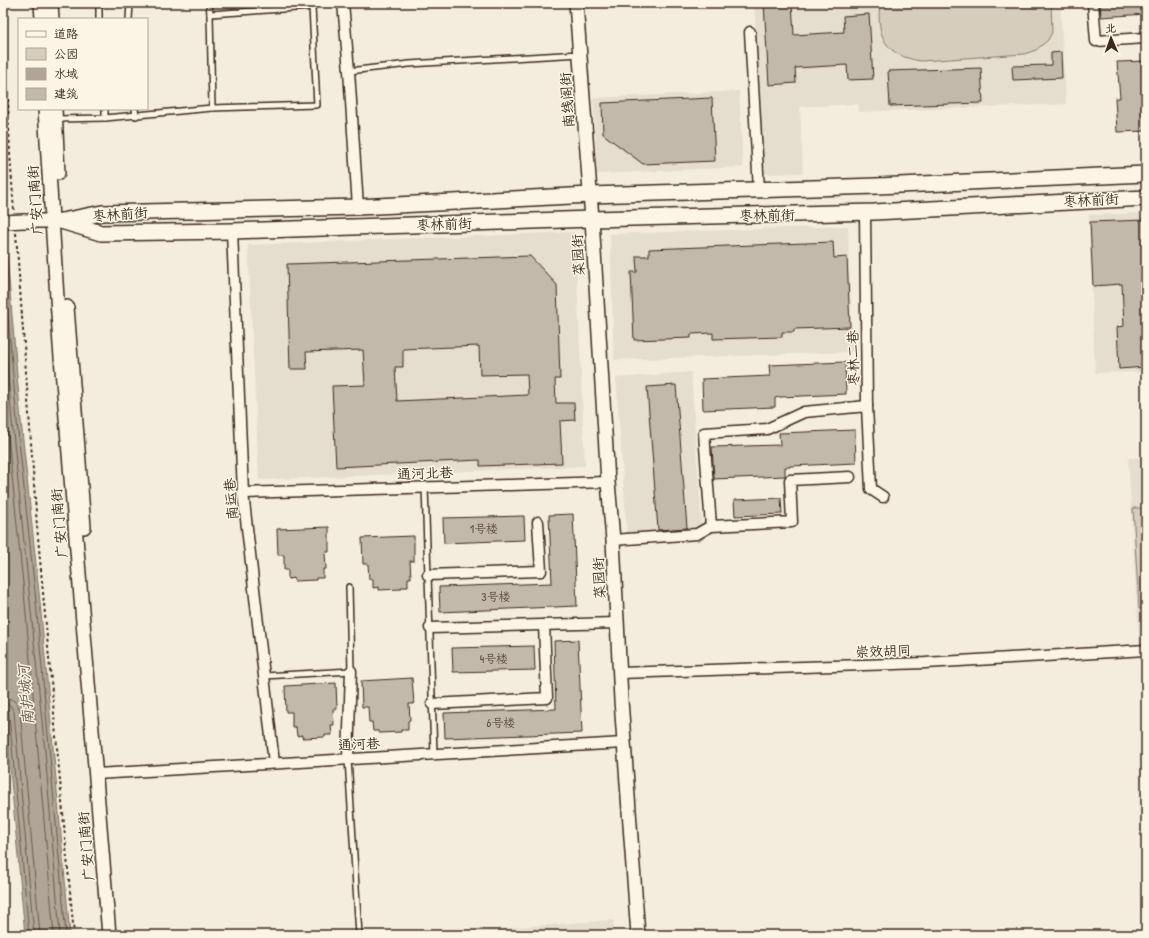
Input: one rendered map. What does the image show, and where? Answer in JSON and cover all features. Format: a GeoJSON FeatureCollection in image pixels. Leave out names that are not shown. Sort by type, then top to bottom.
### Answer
{"type":"FeatureCollection","features":[{"type":"Feature","properties":{"kind":"main road","name":"枣林前街"},"geometry":{"type":"LineString","coordinates":[[57,221],[102,213],[358,207],[590,194],[759,190],[1146,174]]}},
{"type":"Feature","properties":{"kind":"main road","name":"枣林前街"},"geometry":{"type":"LineString","coordinates":[[57,221],[101,233],[232,232],[592,219],[865,212],[1146,198]]}},
{"type":"Feature","properties":{"kind":"street"},"geometry":{"type":"LineString","coordinates":[[41,3],[42,18]]}},
{"type":"Feature","properties":{"kind":"street"},"geometry":{"type":"LineString","coordinates":[[51,3],[52,18]]}},
{"type":"Feature","properties":{"kind":"street"},"geometry":{"type":"LineString","coordinates":[[343,3],[358,207]]}},
{"type":"Feature","properties":{"kind":"street","name":"南线阁街"},"geometry":{"type":"LineString","coordinates":[[576,3],[592,219]]}},
{"type":"Feature","properties":{"kind":"street"},"geometry":{"type":"LineString","coordinates":[[1093,3],[1096,41],[1146,38]]}},
{"type":"Feature","properties":{"kind":"street"},"geometry":{"type":"LineString","coordinates":[[750,32],[759,190]]}},
{"type":"Feature","properties":{"kind":"street","name":"广安门南街"},"geometry":{"type":"LineString","coordinates":[[50,114],[57,221],[67,315],[100,774],[109,935]]}},
{"type":"Feature","properties":{"kind":"street","name":"枣林二巷"},"geometry":{"type":"LineString","coordinates":[[865,212],[867,406],[871,489],[883,497]]}},
{"type":"Feature","properties":{"kind":"street","name":"菜园街"},"geometry":{"type":"LineString","coordinates":[[592,219],[608,482],[613,540],[624,742],[638,935]]}},
{"type":"Feature","properties":{"kind":"street"},"geometry":{"type":"LineString","coordinates":[[14,220],[57,221]]}},
{"type":"Feature","properties":{"kind":"street","name":"南运巷"},"geometry":{"type":"LineString","coordinates":[[232,232],[243,493],[274,763]]}},
{"type":"Feature","properties":{"kind":"street"},"geometry":{"type":"LineString","coordinates":[[711,526],[704,433],[767,429],[804,412],[867,406]]}},
{"type":"Feature","properties":{"kind":"street"},"geometry":{"type":"LineString","coordinates":[[613,540],[697,534],[711,526],[792,522],[790,480],[850,477]]}},
{"type":"Feature","properties":{"kind":"street","name":"通河北巷"},"geometry":{"type":"LineString","coordinates":[[243,493],[608,482]]}},
{"type":"Feature","properties":{"kind":"street"},"geometry":{"type":"LineString","coordinates":[[428,575],[540,571],[538,522]]}},
{"type":"Feature","properties":{"kind":"street"},"geometry":{"type":"LineString","coordinates":[[430,628],[618,623]]}},
{"type":"Feature","properties":{"kind":"street"},"geometry":{"type":"LineString","coordinates":[[432,704],[547,698],[544,625]]}},
{"type":"Feature","properties":{"kind":"street","name":"崇效胡同"},"geometry":{"type":"LineString","coordinates":[[620,673],[925,664],[1144,652]]}},
{"type":"Feature","properties":{"kind":"street"},"geometry":{"type":"LineString","coordinates":[[348,759],[351,672]]}},
{"type":"Feature","properties":{"kind":"street","name":"通河巷"},"geometry":{"type":"LineString","coordinates":[[100,774],[624,742]]}},
{"type":"Feature","properties":{"kind":"street","name":"广安门南街"},"geometry":{"type":"LineString","coordinates":[[100,774],[117,935]]}},
{"type":"Feature","properties":{"kind":"lane"},"geometry":{"type":"LineString","coordinates":[[99,3],[100,18]]}},
{"type":"Feature","properties":{"kind":"lane"},"geometry":{"type":"LineString","coordinates":[[129,18],[130,3]]}},
{"type":"Feature","properties":{"kind":"lane"},"geometry":{"type":"LineString","coordinates":[[209,3],[212,108]]}},
{"type":"Feature","properties":{"kind":"lane"},"geometry":{"type":"LineString","coordinates":[[50,114],[105,118],[212,108],[317,105],[312,7],[210,14]]}},
{"type":"Feature","properties":{"kind":"lane"},"geometry":{"type":"LineString","coordinates":[[349,71],[409,64],[580,54]]}},
{"type":"Feature","properties":{"kind":"lane"},"geometry":{"type":"LineString","coordinates":[[105,110],[105,118]]}},
{"type":"Feature","properties":{"kind":"lane"},"geometry":{"type":"LineString","coordinates":[[135,110],[136,116]]}},
{"type":"Feature","properties":{"kind":"lane"},"geometry":{"type":"LineString","coordinates":[[426,488],[434,754]]}},
{"type":"Feature","properties":{"kind":"lane"},"geometry":{"type":"LineString","coordinates":[[264,676],[351,672],[349,587]]}},
{"type":"Feature","properties":{"kind":"lane"},"geometry":{"type":"LineString","coordinates":[[348,759],[359,935]]}},
{"type":"Feature","properties":{"kind":"path"},"geometry":{"type":"LineString","coordinates":[[4,3],[14,220]]}},
{"type":"Feature","properties":{"kind":"path"},"geometry":{"type":"LineString","coordinates":[[16,233],[37,526],[74,935]]}},
{"type":"Feature","properties":{"kind":"shaded area"},"geometry":{"type":"Polygon","coordinates":[[[754,3],[1060,3],[1066,104],[859,112],[858,104],[800,107],[803,173],[763,174],[754,3]]]}},
{"type":"Feature","properties":{"kind":"shaded area"},"geometry":{"type":"Polygon","coordinates":[[[739,91],[743,167],[597,174],[593,98],[739,91]]]}},
{"type":"Feature","properties":{"kind":"shaded area"},"geometry":{"type":"Polygon","coordinates":[[[1146,213],[1146,372],[1095,373],[1089,215],[1146,213]]]}},
{"type":"Feature","properties":{"kind":"shaded area"},"geometry":{"type":"Polygon","coordinates":[[[848,226],[852,352],[614,360],[610,234],[848,226]]]}},
{"type":"Feature","properties":{"kind":"shaded area"},"geometry":{"type":"Polygon","coordinates":[[[575,232],[585,466],[259,480],[248,245],[575,232]]]}},
{"type":"Feature","properties":{"kind":"shaded area"},"geometry":{"type":"Polygon","coordinates":[[[691,372],[702,530],[627,535],[616,378],[691,372]]]}},
{"type":"Feature","properties":{"kind":"shaded area"},"geometry":{"type":"Polygon","coordinates":[[[1146,457],[1146,641],[1139,642],[1128,458],[1146,457]]]}},
{"type":"Feature","properties":{"kind":"shaded area"},"geometry":{"type":"Polygon","coordinates":[[[613,920],[614,935],[414,935],[613,920]]]}},
{"type":"Feature","properties":{"kind":"green space"},"geometry":{"type":"Polygon","coordinates":[[[880,3],[1051,3],[1052,32],[1048,40],[1036,50],[1024,54],[921,61],[899,55],[886,43],[880,26],[880,3]]]}},
{"type":"Feature","properties":{"kind":"green space"},"geometry":{"type":"Polygon","coordinates":[[[1133,508],[1146,508],[1146,608],[1139,609],[1133,508]]]}},
{"type":"Feature","properties":{"kind":"water","name":"南护城河"},"geometry":{"type":"Polygon","coordinates":[[[3,209],[21,421],[40,602],[70,935],[25,935],[3,691],[3,209]]]}},
{"type":"Feature","properties":{"kind":"building"},"geometry":{"type":"Polygon","coordinates":[[[764,3],[792,3],[794,35],[844,32],[843,16],[869,14],[873,79],[848,80],[847,65],[795,68],[796,83],[769,85],[764,3]]]}},
{"type":"Feature","properties":{"kind":"building"},"geometry":{"type":"Polygon","coordinates":[[[1100,3],[1146,3],[1146,14],[1101,17],[1100,3]]]}},
{"type":"Feature","properties":{"kind":"building"},"geometry":{"type":"Polygon","coordinates":[[[1061,52],[1062,78],[1013,80],[1012,66],[1051,65],[1051,53],[1061,52]]]}},
{"type":"Feature","properties":{"kind":"building"},"geometry":{"type":"Polygon","coordinates":[[[1146,61],[1146,131],[1117,132],[1115,98],[1120,98],[1117,62],[1146,61]]]}},
{"type":"Feature","properties":{"kind":"building"},"geometry":{"type":"Polygon","coordinates":[[[981,68],[983,103],[890,106],[888,71],[981,68]]]}},
{"type":"Feature","properties":{"kind":"building"},"geometry":{"type":"Polygon","coordinates":[[[712,98],[715,161],[643,164],[603,134],[602,103],[712,98]]]}},
{"type":"Feature","properties":{"kind":"building"},"geometry":{"type":"Polygon","coordinates":[[[1146,220],[1146,367],[1119,369],[1117,327],[1124,326],[1122,284],[1093,286],[1090,222],[1146,220]]]}},
{"type":"Feature","properties":{"kind":"building"},"geometry":{"type":"Polygon","coordinates":[[[833,242],[834,258],[847,257],[850,327],[794,329],[794,332],[782,332],[782,337],[713,339],[713,333],[691,334],[691,338],[634,340],[631,272],[637,272],[636,256],[649,256],[649,249],[833,242]]]}},
{"type":"Feature","properties":{"kind":"building"},"geometry":{"type":"Polygon","coordinates":[[[530,256],[557,285],[560,379],[555,379],[556,403],[574,403],[575,420],[560,421],[562,463],[480,466],[480,460],[336,467],[332,386],[365,385],[363,350],[306,352],[307,369],[290,369],[287,264],[530,256]],[[479,346],[403,349],[403,367],[395,367],[397,401],[528,395],[527,374],[480,375],[479,346]]]}},
{"type":"Feature","properties":{"kind":"building"},"geometry":{"type":"Polygon","coordinates":[[[845,362],[846,394],[780,397],[775,398],[775,407],[703,410],[702,379],[770,376],[769,365],[845,362]]]}},
{"type":"Feature","properties":{"kind":"building"},"geometry":{"type":"Polygon","coordinates":[[[676,385],[687,528],[658,530],[647,387],[676,385]]]}},
{"type":"Feature","properties":{"kind":"building"},"geometry":{"type":"Polygon","coordinates":[[[855,430],[856,463],[790,466],[785,467],[785,476],[714,479],[712,447],[780,445],[779,433],[855,430]]]}},
{"type":"Feature","properties":{"kind":"building"},"geometry":{"type":"Polygon","coordinates":[[[781,498],[782,514],[735,516],[734,500],[781,498]]]}},
{"type":"Feature","properties":{"kind":"building"},"geometry":{"type":"Polygon","coordinates":[[[573,514],[577,606],[440,612],[439,587],[552,583],[549,515],[573,514]]]}},
{"type":"Feature","properties":{"kind":"building"},"geometry":{"type":"Polygon","coordinates":[[[524,516],[525,540],[444,543],[443,518],[524,516]]]}},
{"type":"Feature","properties":{"kind":"building"},"geometry":{"type":"Polygon","coordinates":[[[329,527],[329,552],[325,552],[326,569],[323,569],[323,578],[316,578],[316,580],[294,581],[294,578],[288,579],[288,570],[284,570],[284,555],[278,555],[277,529],[329,527]]]}},
{"type":"Feature","properties":{"kind":"building"},"geometry":{"type":"Polygon","coordinates":[[[414,536],[414,561],[410,561],[411,578],[408,578],[408,587],[401,587],[401,589],[379,590],[379,587],[373,588],[373,579],[369,579],[368,564],[363,564],[362,538],[414,536]]]}},
{"type":"Feature","properties":{"kind":"building"},"geometry":{"type":"Polygon","coordinates":[[[578,640],[582,733],[445,738],[444,713],[556,709],[554,641],[578,640]]]}},
{"type":"Feature","properties":{"kind":"building"},"geometry":{"type":"Polygon","coordinates":[[[534,646],[535,670],[453,672],[452,648],[534,646]]]}},
{"type":"Feature","properties":{"kind":"building"},"geometry":{"type":"Polygon","coordinates":[[[412,678],[414,704],[409,704],[410,720],[408,721],[408,730],[401,730],[401,732],[379,733],[378,731],[373,731],[372,722],[369,722],[368,707],[362,707],[361,681],[412,678]]]}},
{"type":"Feature","properties":{"kind":"building"},"geometry":{"type":"Polygon","coordinates":[[[336,683],[337,709],[333,709],[334,725],[331,725],[332,735],[325,735],[325,737],[302,738],[302,735],[297,736],[296,727],[292,727],[292,712],[286,712],[285,686],[336,683]]]}}]}
